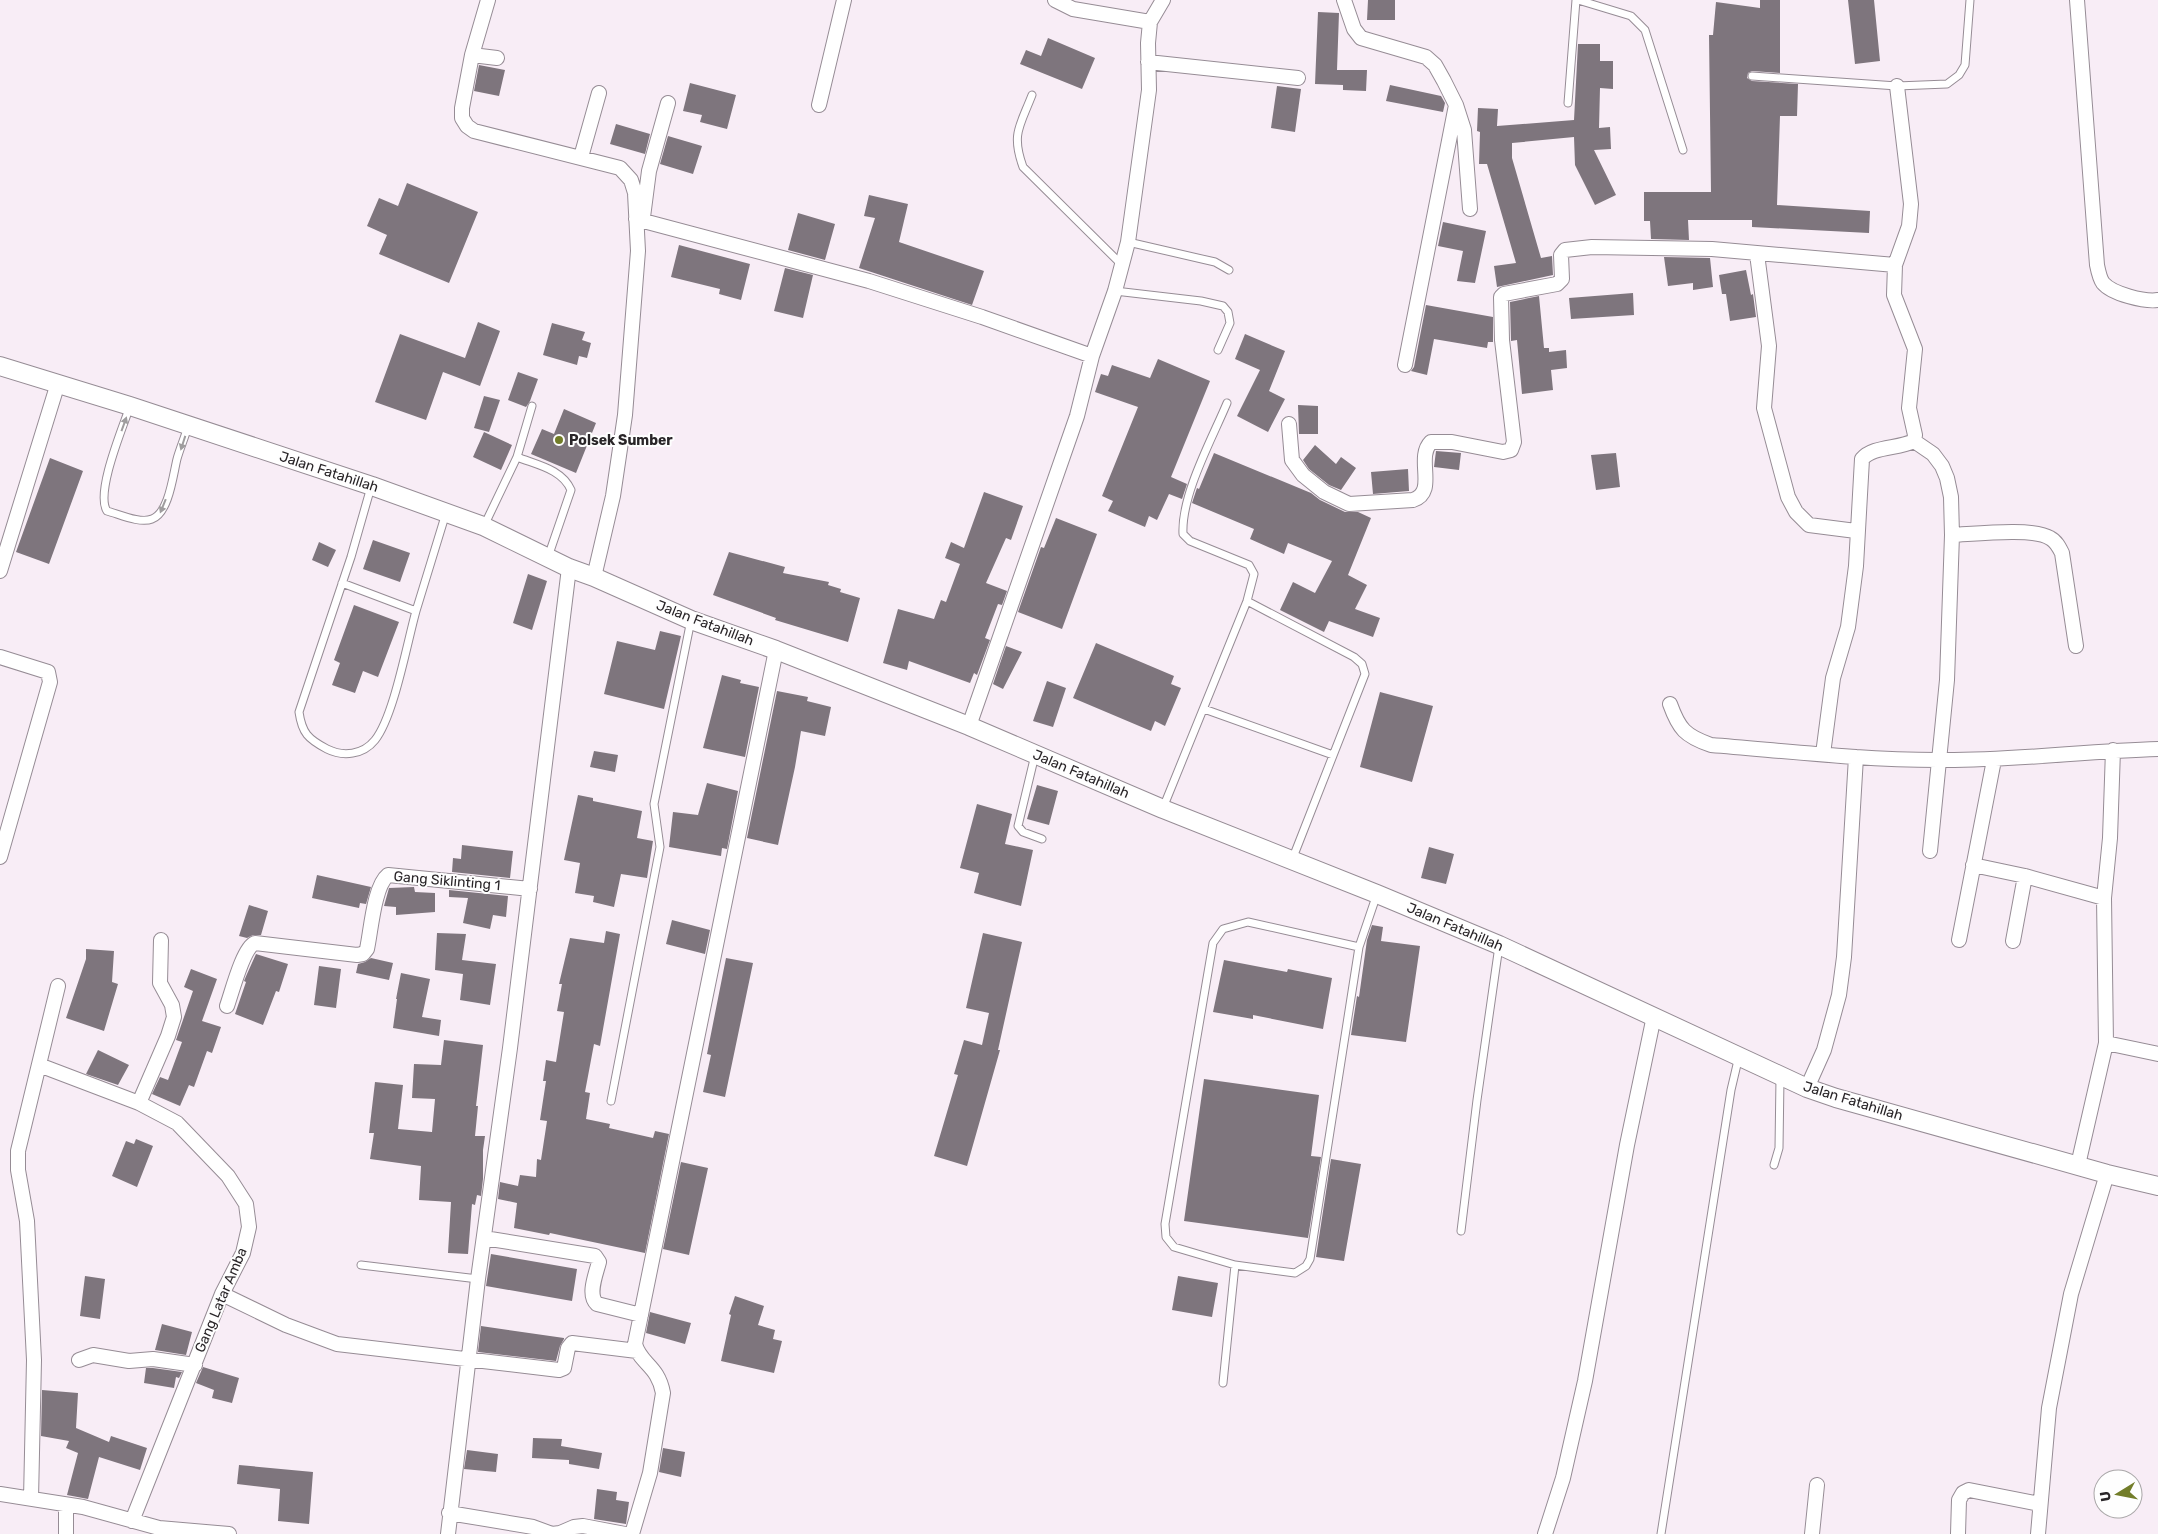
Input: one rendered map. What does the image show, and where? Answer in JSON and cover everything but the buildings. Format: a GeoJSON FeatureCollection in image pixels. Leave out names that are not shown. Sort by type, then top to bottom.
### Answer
{"type":"FeatureCollection","features":[{"type":"Feature","properties":{"kind":"street"},"geometry":{"type":"LineString","coordinates":[[488,0],[472,55],[462,108],[462,118],[467,126],[474,132],[620,168],[631,180],[639,220]]}},
{"type":"Feature","properties":{"kind":"street"},"geometry":{"type":"LineString","coordinates":[[819,106],[844,0]]}},
{"type":"Feature","properties":{"kind":"street"},"geometry":{"type":"LineString","coordinates":[[1055,0],[1073,9],[1150,22]]}},
{"type":"Feature","properties":{"kind":"street"},"geometry":{"type":"LineString","coordinates":[[968,726],[1074,425],[1092,356],[1115,290],[1128,242],[1149,90],[1150,22],[1164,0]]}},
{"type":"Feature","properties":{"kind":"street"},"geometry":{"type":"LineString","coordinates":[[1344,0],[1354,29],[1361,38],[1426,57],[1434,65],[1456,105],[1464,130],[1470,209]]}},
{"type":"Feature","properties":{"kind":"street"},"geometry":{"type":"LineString","coordinates":[[2077,0],[2097,265],[2102,283],[2114,291],[2148,301],[2158,300]]}},
{"type":"Feature","properties":{"kind":"street"},"geometry":{"type":"LineString","coordinates":[[472,55],[496,58]]}},
{"type":"Feature","properties":{"kind":"street"},"geometry":{"type":"LineString","coordinates":[[1148,62],[1298,78]]}},
{"type":"Feature","properties":{"kind":"street"},"geometry":{"type":"LineString","coordinates":[[1896,86],[1911,204],[1909,226],[1895,264],[1894,295],[1914,349],[1909,408],[1915,435],[1914,441]]}},
{"type":"Feature","properties":{"kind":"street"},"geometry":{"type":"LineString","coordinates":[[581,157],[599,93]]}},
{"type":"Feature","properties":{"kind":"street"},"geometry":{"type":"LineString","coordinates":[[594,577],[613,496],[625,415],[639,220],[649,171],[668,103]]}},
{"type":"Feature","properties":{"kind":"street"},"geometry":{"type":"LineString","coordinates":[[1405,365],[1456,105]]}},
{"type":"Feature","properties":{"kind":"street"},"geometry":{"type":"LineString","coordinates":[[639,220],[869,281],[982,317],[1092,356]]}},
{"type":"Feature","properties":{"kind":"street"},"geometry":{"type":"LineString","coordinates":[[1289,424],[1292,460],[1296,468],[1334,498],[1350,504],[1357,504],[1419,498],[1425,492],[1426,448],[1431,442],[1452,442],[1503,452],[1509,451],[1512,448],[1514,442],[1502,340],[1500,303],[1503,294],[1557,284],[1562,278],[1560,255],[1568,249],[1592,247],[1712,250],[1895,264]]}},
{"type":"Feature","properties":{"kind":"street"},"geometry":{"type":"LineString","coordinates":[[1757,254],[1768,346],[1764,408],[1788,497],[1796,512],[1809,525],[1856,532]]}},
{"type":"Feature","properties":{"kind":"street","name":"Jalan Fatahillah"},"geometry":{"type":"LineString","coordinates":[[0,366],[130,406],[372,486],[484,526],[568,568],[594,577],[691,620],[776,650],[968,726],[1163,809],[1377,894],[1499,946],[1807,1088],[1836,1098],[2107,1174],[2158,1186]]}},
{"type":"Feature","properties":{"kind":"street"},"geometry":{"type":"LineString","coordinates":[[0,571],[58,383]]}},
{"type":"Feature","properties":{"kind":"street"},"geometry":{"type":"LineString","coordinates":[[1823,754],[1833,678],[1848,627],[1856,566],[1856,532],[1862,459],[1872,451],[1897,448],[1914,441]]}},
{"type":"Feature","properties":{"kind":"street"},"geometry":{"type":"LineString","coordinates":[[1914,441],[1933,454],[1945,472],[1950,487],[1952,535],[1947,680],[1930,851]]}},
{"type":"Feature","properties":{"kind":"street"},"geometry":{"type":"LineString","coordinates":[[1952,535],[2019,532],[2042,534],[2058,544],[2062,553],[2076,646]]}},
{"type":"Feature","properties":{"kind":"street"},"geometry":{"type":"LineString","coordinates":[[448,1534],[478,1279],[530,890],[568,568]]}},
{"type":"Feature","properties":{"kind":"street"},"geometry":{"type":"LineString","coordinates":[[632,1534],[650,1473],[662,1393],[661,1380],[637,1351],[635,1344],[776,650]]}},
{"type":"Feature","properties":{"kind":"street"},"geometry":{"type":"LineString","coordinates":[[0,657],[48,672],[50,676],[50,682],[4,820],[0,857]]}},
{"type":"Feature","properties":{"kind":"street"},"geometry":{"type":"LineString","coordinates":[[1670,704],[1678,724],[1694,739],[1711,745],[1856,757],[1938,760],[1994,760],[2113,750],[2158,749]]}},
{"type":"Feature","properties":{"kind":"street"},"geometry":{"type":"LineString","coordinates":[[2078,1165],[2106,1043],[2104,898],[2110,838],[2113,750]]}},
{"type":"Feature","properties":{"kind":"street"},"geometry":{"type":"LineString","coordinates":[[1807,1088],[1824,1050],[1839,995],[1844,957],[1856,757]]}},
{"type":"Feature","properties":{"kind":"street"},"geometry":{"type":"LineString","coordinates":[[1959,940],[1994,760]]}},
{"type":"Feature","properties":{"kind":"street"},"geometry":{"type":"LineString","coordinates":[[1973,865],[2024,876],[2104,898]]}},
{"type":"Feature","properties":{"kind":"street","name":"Gang Siklinting 1"},"geometry":{"type":"LineString","coordinates":[[227,1006],[246,954],[251,944],[255,942],[357,956],[363,954],[367,949],[378,891],[382,879],[388,875],[530,890]]}},
{"type":"Feature","properties":{"kind":"street"},"geometry":{"type":"LineString","coordinates":[[2013,940],[2024,876]]}},
{"type":"Feature","properties":{"kind":"street"},"geometry":{"type":"LineString","coordinates":[[139,1103],[168,1036],[174,1017],[172,1005],[160,983],[161,940]]}},
{"type":"Feature","properties":{"kind":"street"},"geometry":{"type":"LineString","coordinates":[[31,1500],[34,1360],[27,1220],[18,1170],[18,1151],[58,986]]}},
{"type":"Feature","properties":{"kind":"street"},"geometry":{"type":"LineString","coordinates":[[1544,1534],[1563,1478],[1585,1381],[1627,1145],[1654,1016]]}},
{"type":"Feature","properties":{"kind":"street"},"geometry":{"type":"LineString","coordinates":[[2106,1043],[2158,1054]]}},
{"type":"Feature","properties":{"kind":"street","name":"Gang Latar Amba"},"geometry":{"type":"LineString","coordinates":[[39,1065],[139,1103],[177,1123],[228,1176],[246,1204],[249,1228],[243,1253],[222,1294],[132,1521]]}},
{"type":"Feature","properties":{"kind":"street"},"geometry":{"type":"LineString","coordinates":[[2038,1534],[2049,1408],[2071,1294],[2107,1174]]}},
{"type":"Feature","properties":{"kind":"street"},"geometry":{"type":"LineString","coordinates":[[484,1238],[595,1256],[599,1262],[592,1294],[594,1301],[597,1304],[641,1315]]}},
{"type":"Feature","properties":{"kind":"street"},"geometry":{"type":"LineString","coordinates":[[222,1294],[286,1325],[337,1344],[559,1370],[564,1368],[568,1348],[572,1343],[637,1351]]}},
{"type":"Feature","properties":{"kind":"street"},"geometry":{"type":"LineString","coordinates":[[79,1360],[93,1354],[129,1361],[153,1359],[194,1365]]}},
{"type":"Feature","properties":{"kind":"street"},"geometry":{"type":"LineString","coordinates":[[1812,1534],[1816,1484]]}},
{"type":"Feature","properties":{"kind":"street"},"geometry":{"type":"LineString","coordinates":[[1958,1534],[1959,1500],[1962,1493],[1970,1490],[2040,1504]]}},
{"type":"Feature","properties":{"kind":"street"},"geometry":{"type":"LineString","coordinates":[[0,1494],[83,1507],[159,1528],[229,1534]]}},
{"type":"Feature","properties":{"kind":"street"},"geometry":{"type":"LineString","coordinates":[[66,1505],[66,1534]]}},
{"type":"Feature","properties":{"kind":"street"},"geometry":{"type":"LineString","coordinates":[[449,1514],[533,1527],[552,1534],[583,1526],[625,1534]]}},
{"type":"Feature","properties":{"kind":"lane"},"geometry":{"type":"LineString","coordinates":[[1568,103],[1577,0],[1631,16],[1645,30],[1683,150]]}},
{"type":"Feature","properties":{"kind":"lane"},"geometry":{"type":"LineString","coordinates":[[1752,76],[1896,86],[1947,84],[1959,75],[1965,65],[1970,0]]}},
{"type":"Feature","properties":{"kind":"lane"},"geometry":{"type":"LineString","coordinates":[[1032,95],[1016,136],[1023,167],[1122,264]]}},
{"type":"Feature","properties":{"kind":"lane"},"geometry":{"type":"LineString","coordinates":[[1128,242],[1215,262],[1229,270]]}},
{"type":"Feature","properties":{"kind":"lane"},"geometry":{"type":"LineString","coordinates":[[1115,290],[1201,301],[1223,306],[1228,312],[1230,323],[1218,350]]}},
{"type":"Feature","properties":{"kind":"lane"},"geometry":{"type":"LineString","coordinates":[[1163,809],[1247,601],[1254,574],[1248,565],[1190,541],[1183,534],[1183,520],[1190,488],[1227,403]]}},
{"type":"Feature","properties":{"kind":"lane"},"geometry":{"type":"LineString","coordinates":[[130,406],[110,463],[102,499],[107,511],[141,520],[151,520],[160,514],[172,484],[177,460],[188,426]]}},
{"type":"Feature","properties":{"kind":"lane"},"geometry":{"type":"LineString","coordinates":[[484,526],[517,457],[532,406]]}},
{"type":"Feature","properties":{"kind":"lane"},"geometry":{"type":"LineString","coordinates":[[517,457],[556,472],[567,481],[571,490],[548,558]]}},
{"type":"Feature","properties":{"kind":"lane"},"geometry":{"type":"LineString","coordinates":[[372,486],[299,712],[301,728],[314,742],[338,755],[362,752],[375,740],[389,710],[416,611],[446,513]]}},
{"type":"Feature","properties":{"kind":"lane"},"geometry":{"type":"LineString","coordinates":[[342,583],[416,611]]}},
{"type":"Feature","properties":{"kind":"lane"},"geometry":{"type":"LineString","coordinates":[[1247,601],[1354,657],[1362,664],[1365,674],[1292,860]]}},
{"type":"Feature","properties":{"kind":"lane"},"geometry":{"type":"LineString","coordinates":[[611,1101],[660,847],[654,804],[691,620]]}},
{"type":"Feature","properties":{"kind":"lane"},"geometry":{"type":"LineString","coordinates":[[1204,709],[1333,755]]}},
{"type":"Feature","properties":{"kind":"lane"},"geometry":{"type":"LineString","coordinates":[[1035,754],[1018,826],[1023,832],[1042,839]]}},
{"type":"Feature","properties":{"kind":"lane"},"geometry":{"type":"LineString","coordinates":[[1359,947],[1248,922],[1223,930],[1212,943],[1165,1231],[1166,1237],[1174,1247],[1235,1265],[1295,1273],[1306,1266],[1310,1259],[1359,947],[1377,894]]}},
{"type":"Feature","properties":{"kind":"lane"},"geometry":{"type":"LineString","coordinates":[[1461,1231],[1499,946]]}},
{"type":"Feature","properties":{"kind":"lane"},"geometry":{"type":"LineString","coordinates":[[1661,1534],[1739,1056]]}},
{"type":"Feature","properties":{"kind":"lane"},"geometry":{"type":"LineString","coordinates":[[1774,1166],[1779,1148],[1780,1075]]}},
{"type":"Feature","properties":{"kind":"lane"},"geometry":{"type":"LineString","coordinates":[[361,1265],[478,1279]]}},
{"type":"Feature","properties":{"kind":"lane"},"geometry":{"type":"LineString","coordinates":[[1223,1383],[1235,1265]]}},
{"type":"Feature","properties":{"kind":"place","name":"Polsek Sumber"},"geometry":{"type":"Point","coordinates":[559,440]}}]}
